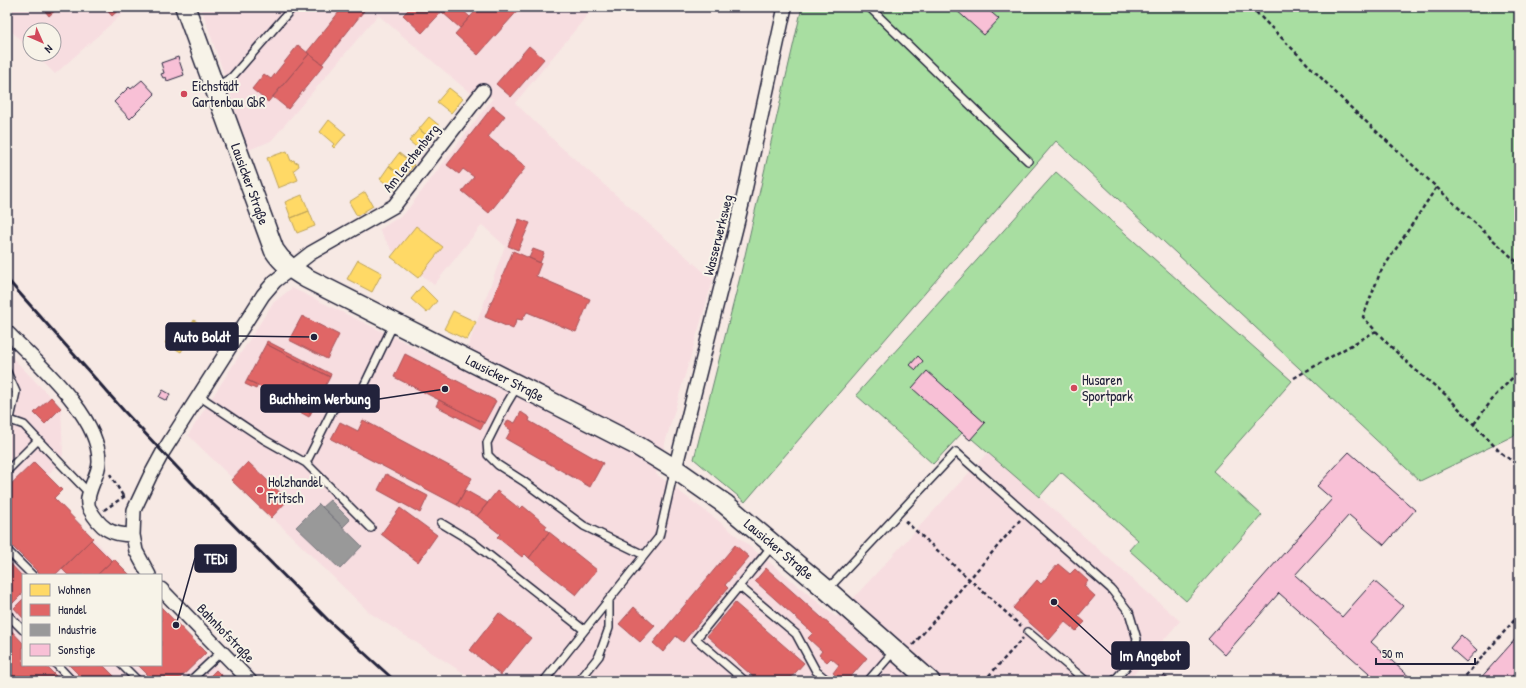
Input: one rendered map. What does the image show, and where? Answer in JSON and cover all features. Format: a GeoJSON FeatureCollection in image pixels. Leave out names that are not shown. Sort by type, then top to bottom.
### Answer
{"type":"FeatureCollection","features":[{"type":"Feature","properties":{"kind":"main road","name":"Lausicker Straße"},"geometry":{"type":"LineString","coordinates":[[185,7],[274,250],[278,257],[290,268],[636,445],[675,469],[725,504],[774,544],[930,681]]}},
{"type":"Feature","properties":{"kind":"street","name":"Wasserwerksweg"},"geometry":{"type":"LineString","coordinates":[[675,469],[742,204],[785,7]]}},
{"type":"Feature","properties":{"kind":"street","name":"Am Lerchenberg"},"geometry":{"type":"LineString","coordinates":[[141,495],[150,476],[198,396],[262,295],[290,268],[311,253],[394,206],[483,91]]}},
{"type":"Feature","properties":{"kind":"street"},"geometry":{"type":"LineString","coordinates":[[7,332],[66,392],[89,425],[97,443],[100,462],[89,493],[88,506],[95,518],[112,533],[119,535],[133,535]]}},
{"type":"Feature","properties":{"kind":"street"},"geometry":{"type":"LineString","coordinates":[[141,495],[134,510],[133,535],[136,551],[148,574]]}},
{"type":"Feature","properties":{"kind":"street","name":"Bahnhofstraße"},"geometry":{"type":"LineString","coordinates":[[162,590],[250,681]]}},
{"type":"Feature","properties":{"kind":"lane"},"geometry":{"type":"LineString","coordinates":[[215,88],[232,77],[293,7]]}},
{"type":"Feature","properties":{"kind":"lane"},"geometry":{"type":"LineString","coordinates":[[869,7],[1028,161]]}},
{"type":"Feature","properties":{"kind":"lane"},"geometry":{"type":"LineString","coordinates":[[306,463],[333,409],[361,392],[395,322]]}},
{"type":"Feature","properties":{"kind":"lane"},"geometry":{"type":"LineString","coordinates":[[7,372],[16,392],[9,419],[24,426],[89,493]]}},
{"type":"Feature","properties":{"kind":"lane"},"geometry":{"type":"LineString","coordinates":[[518,385],[487,442],[488,455],[498,465],[524,481],[584,526],[644,555]]}},
{"type":"Feature","properties":{"kind":"lane"},"geometry":{"type":"LineString","coordinates":[[198,396],[265,440],[306,463],[371,528]]}},
{"type":"Feature","properties":{"kind":"lane"},"geometry":{"type":"LineString","coordinates":[[7,471],[38,440]]}},
{"type":"Feature","properties":{"kind":"lane"},"geometry":{"type":"LineString","coordinates":[[827,590],[956,452],[1111,589],[1129,612],[1138,639],[1133,659],[1114,681]]}},
{"type":"Feature","properties":{"kind":"lane"},"geometry":{"type":"LineString","coordinates":[[544,681],[658,537],[675,469]]}},
{"type":"Feature","properties":{"kind":"lane"},"geometry":{"type":"LineString","coordinates":[[441,523],[471,541],[584,630]]}},
{"type":"Feature","properties":{"kind":"lane"},"geometry":{"type":"LineString","coordinates":[[745,681],[696,639],[774,544]]}},
{"type":"Feature","properties":{"kind":"lane"},"geometry":{"type":"LineString","coordinates":[[7,550],[31,574]]}},
{"type":"Feature","properties":{"kind":"lane"},"geometry":{"type":"LineString","coordinates":[[739,586],[796,634],[816,671],[828,681]]}},
{"type":"Feature","properties":{"kind":"lane"},"geometry":{"type":"LineString","coordinates":[[579,681],[599,656],[609,628],[609,600]]}},
{"type":"Feature","properties":{"kind":"lane"},"geometry":{"type":"LineString","coordinates":[[7,614],[22,629]]}},
{"type":"Feature","properties":{"kind":"lane"},"geometry":{"type":"LineString","coordinates":[[1028,632],[1086,681]]}},
{"type":"Feature","properties":{"kind":"lane"},"geometry":{"type":"LineString","coordinates":[[190,681],[221,652]]}},
{"type":"Feature","properties":{"kind":"lane"},"geometry":{"type":"LineString","coordinates":[[868,681],[899,653]]}},
{"type":"Feature","properties":{"kind":"lane"},"geometry":{"type":"LineString","coordinates":[[58,666],[72,681]]}},
{"type":"Feature","properties":{"kind":"lane"},"geometry":{"type":"LineString","coordinates":[[123,666],[138,681]]}},
{"type":"Feature","properties":{"kind":"path"},"geometry":{"type":"LineString","coordinates":[[1251,7],[1346,103],[1519,264]]}},
{"type":"Feature","properties":{"kind":"path"},"geometry":{"type":"LineString","coordinates":[[1436,188],[1380,273],[1363,317],[1413,368],[1446,395],[1500,452],[1519,466]]}},
{"type":"Feature","properties":{"kind":"path"},"geometry":{"type":"LineString","coordinates":[[1294,378],[1376,331]]}},
{"type":"Feature","properties":{"kind":"path"},"geometry":{"type":"LineString","coordinates":[[1474,424],[1495,396],[1519,371]]}},
{"type":"Feature","properties":{"kind":"path"},"geometry":{"type":"LineString","coordinates":[[98,470],[109,473],[123,496]]}},
{"type":"Feature","properties":{"kind":"path"},"geometry":{"type":"LineString","coordinates":[[95,518],[123,496],[141,495]]}},
{"type":"Feature","properties":{"kind":"path"},"geometry":{"type":"LineString","coordinates":[[899,653],[969,579],[1026,514]]}},
{"type":"Feature","properties":{"kind":"path"},"geometry":{"type":"LineString","coordinates":[[898,515],[1028,632],[984,681]]}},
{"type":"Feature","properties":{"kind":"path"},"geometry":{"type":"LineString","coordinates":[[1462,681],[1519,615]]}},
{"type":"Feature","properties":{"kind":"shaded area"},"geometry":{"type":"Polygon","coordinates":[[[7,7],[130,7],[55,74],[43,62],[62,62],[62,22],[22,22],[22,41],[7,27],[7,7]]]}},
{"type":"Feature","properties":{"kind":"shaded area"},"geometry":{"type":"Polygon","coordinates":[[[201,7],[594,7],[515,103],[561,147],[713,280],[656,474],[720,522],[836,617],[988,452],[1180,621],[1128,681],[476,681],[370,613],[188,435],[273,303],[292,288],[456,367],[468,346],[505,246],[482,225],[434,285],[392,250],[379,230],[405,213],[493,98],[469,92],[378,15],[271,141],[246,151],[232,98],[201,7]]]}},
{"type":"Feature","properties":{"kind":"shaded area"},"geometry":{"type":"Polygon","coordinates":[[[7,352],[61,408],[63,455],[42,484],[127,574],[22,574],[22,666],[162,666],[162,610],[230,681],[7,681],[7,352]]]}},
{"type":"Feature","properties":{"kind":"green space"},"geometry":{"type":"Polygon","coordinates":[[[802,7],[1519,7],[1519,433],[1420,481],[1056,141],[745,502],[694,459],[740,277],[802,7]]]}},
{"type":"Feature","properties":{"kind":"green space","name":"Husaren Sportpark"},"geometry":{"type":"Polygon","coordinates":[[[1056,172],[1292,381],[1213,471],[1262,515],[1186,601],[1129,550],[1138,540],[1061,472],[1039,497],[972,439],[970,440],[962,433],[933,464],[856,395],[1056,172]]]}},
{"type":"Feature","properties":{"kind":"building: Wohnen"},"geometry":{"type":"Polygon","coordinates":[[[449,88],[463,99],[451,113],[437,102],[449,88]]]}},
{"type":"Feature","properties":{"kind":"building: Wohnen"},"geometry":{"type":"Polygon","coordinates":[[[429,117],[441,127],[431,139],[419,129],[429,117]]]}},
{"type":"Feature","properties":{"kind":"building: Wohnen"},"geometry":{"type":"Polygon","coordinates":[[[329,120],[346,134],[334,148],[332,146],[334,144],[320,132],[329,120]]]}},
{"type":"Feature","properties":{"kind":"building: Wohnen"},"geometry":{"type":"Polygon","coordinates":[[[419,129],[431,139],[421,151],[409,141],[419,129]]]}},
{"type":"Feature","properties":{"kind":"building: Wohnen"},"geometry":{"type":"Polygon","coordinates":[[[287,151],[291,161],[294,160],[295,163],[298,162],[299,166],[294,170],[298,180],[278,188],[267,158],[287,151]]]}},
{"type":"Feature","properties":{"kind":"building: Wohnen"},"geometry":{"type":"Polygon","coordinates":[[[399,153],[414,165],[404,178],[389,166],[399,153]]]}},
{"type":"Feature","properties":{"kind":"building: Wohnen"},"geometry":{"type":"Polygon","coordinates":[[[389,166],[404,178],[394,190],[380,179],[389,166]]]}},
{"type":"Feature","properties":{"kind":"building: Wohnen"},"geometry":{"type":"Polygon","coordinates":[[[365,192],[373,206],[357,216],[349,202],[365,192]]]}},
{"type":"Feature","properties":{"kind":"building: Wohnen"},"geometry":{"type":"Polygon","coordinates":[[[302,195],[309,211],[291,218],[285,202],[302,195]]]}},
{"type":"Feature","properties":{"kind":"building: Wohnen"},"geometry":{"type":"Polygon","coordinates":[[[309,211],[315,226],[297,233],[291,218],[309,211]]]}},
{"type":"Feature","properties":{"kind":"building: Wohnen"},"geometry":{"type":"Polygon","coordinates":[[[416,226],[443,247],[418,278],[391,257],[416,226]]]}},
{"type":"Feature","properties":{"kind":"building: Wohnen"},"geometry":{"type":"Polygon","coordinates":[[[358,260],[382,273],[372,292],[347,279],[358,260]]]}},
{"type":"Feature","properties":{"kind":"building: Wohnen"},"geometry":{"type":"Polygon","coordinates":[[[422,286],[437,301],[427,313],[411,299],[422,286]]]}},
{"type":"Feature","properties":{"kind":"building: Wohnen"},"geometry":{"type":"Polygon","coordinates":[[[453,311],[476,322],[467,340],[444,329],[453,311]]]}},
{"type":"Feature","properties":{"kind":"building: Wohnen"},"geometry":{"type":"Polygon","coordinates":[[[194,320],[204,327],[201,332],[191,325],[194,320]]]}},
{"type":"Feature","properties":{"kind":"building: Wohnen"},"geometry":{"type":"Polygon","coordinates":[[[174,328],[190,337],[181,352],[165,343],[174,328]]]}},
{"type":"Feature","properties":{"kind":"building: Handel"},"geometry":{"type":"Polygon","coordinates":[[[42,7],[59,7],[49,16],[42,7]]]}},
{"type":"Feature","properties":{"kind":"building: Handel"},"geometry":{"type":"Polygon","coordinates":[[[104,7],[122,7],[112,16],[104,7]]]}},
{"type":"Feature","properties":{"kind":"building: Handel"},"geometry":{"type":"Polygon","coordinates":[[[343,7],[367,7],[322,64],[307,52],[343,7]]]}},
{"type":"Feature","properties":{"kind":"building: Handel"},"geometry":{"type":"Polygon","coordinates":[[[411,7],[446,7],[422,33],[403,15],[411,7]]]}},
{"type":"Feature","properties":{"kind":"building: Handel"},"geometry":{"type":"Polygon","coordinates":[[[446,7],[459,7],[470,17],[460,28],[442,12],[446,7]]]}},
{"type":"Feature","properties":{"kind":"building: Handel"},"geometry":{"type":"Polygon","coordinates":[[[479,7],[521,7],[478,55],[455,34],[479,7]]]}},
{"type":"Feature","properties":{"kind":"building: Handel"},"geometry":{"type":"Polygon","coordinates":[[[298,45],[309,54],[268,102],[252,89],[264,74],[271,79],[298,45]]]}},
{"type":"Feature","properties":{"kind":"building: Handel"},"geometry":{"type":"Polygon","coordinates":[[[529,46],[544,59],[511,97],[496,84],[529,46]]]}},
{"type":"Feature","properties":{"kind":"building: Handel"},"geometry":{"type":"Polygon","coordinates":[[[309,54],[324,65],[288,109],[273,97],[309,54]]]}},
{"type":"Feature","properties":{"kind":"building: Handel"},"geometry":{"type":"Polygon","coordinates":[[[493,106],[505,116],[488,137],[526,167],[489,213],[462,191],[474,177],[463,169],[459,174],[447,165],[493,106]]]}},
{"type":"Feature","properties":{"kind":"building: Handel"},"geometry":{"type":"Polygon","coordinates":[[[519,219],[530,223],[518,250],[508,246],[519,219]]]}},
{"type":"Feature","properties":{"kind":"building: Handel"},"geometry":{"type":"Polygon","coordinates":[[[533,249],[544,253],[540,263],[529,258],[533,249]]]}},
{"type":"Feature","properties":{"kind":"building: Handel"},"geometry":{"type":"Polygon","coordinates":[[[513,251],[541,263],[536,276],[590,299],[576,332],[527,312],[522,320],[517,319],[513,329],[485,317],[513,251]]]}},
{"type":"Feature","properties":{"kind":"building: Handel"},"geometry":{"type":"Polygon","coordinates":[[[302,316],[339,335],[327,359],[289,340],[302,316]]]}},
{"type":"Feature","properties":{"kind":"building: Handel"},"geometry":{"type":"Polygon","coordinates":[[[267,341],[331,374],[330,377],[266,344],[267,341]]]}},
{"type":"Feature","properties":{"kind":"building: Handel"},"geometry":{"type":"Polygon","coordinates":[[[266,344],[330,377],[311,413],[247,380],[266,344]]]}},
{"type":"Feature","properties":{"kind":"building: Handel"},"geometry":{"type":"Polygon","coordinates":[[[405,354],[496,401],[484,423],[394,377],[405,354]]]}},
{"type":"Feature","properties":{"kind":"building: Handel"},"geometry":{"type":"Polygon","coordinates":[[[247,380],[258,385],[256,389],[245,384],[247,380]]]}},
{"type":"Feature","properties":{"kind":"building: Handel"},"geometry":{"type":"Polygon","coordinates":[[[51,397],[61,408],[45,424],[34,413],[51,397]]]}},
{"type":"Feature","properties":{"kind":"building: Handel"},"geometry":{"type":"Polygon","coordinates":[[[439,400],[484,423],[481,429],[436,406],[439,400]]]}},
{"type":"Feature","properties":{"kind":"building: Handel"},"geometry":{"type":"Polygon","coordinates":[[[300,407],[311,413],[309,417],[298,411],[300,407]]]}},
{"type":"Feature","properties":{"kind":"building: Handel"},"geometry":{"type":"Polygon","coordinates":[[[521,412],[530,418],[529,421],[603,463],[590,487],[506,439],[511,430],[505,426],[508,420],[515,423],[521,412]]]}},
{"type":"Feature","properties":{"kind":"building: Handel"},"geometry":{"type":"Polygon","coordinates":[[[363,420],[472,478],[457,505],[331,439],[340,422],[358,431],[363,420]]]}},
{"type":"Feature","properties":{"kind":"building: Handel"},"geometry":{"type":"Polygon","coordinates":[[[34,462],[62,490],[54,498],[93,538],[56,574],[40,574],[7,541],[7,488],[34,462]]]}},
{"type":"Feature","properties":{"kind":"building: Handel","name":"Holzhandel Fritsch"},"geometry":{"type":"Polygon","coordinates":[[[248,462],[288,500],[271,518],[231,480],[248,462]]]}},
{"type":"Feature","properties":{"kind":"building: Handel"},"geometry":{"type":"Polygon","coordinates":[[[386,474],[428,496],[420,513],[378,490],[386,474]]]}},
{"type":"Feature","properties":{"kind":"building: Handel"},"geometry":{"type":"Polygon","coordinates":[[[465,490],[488,503],[477,516],[457,505],[465,490]]]}},
{"type":"Feature","properties":{"kind":"building: Handel"},"geometry":{"type":"Polygon","coordinates":[[[497,491],[520,509],[523,506],[547,526],[545,529],[549,532],[529,558],[525,554],[522,557],[497,537],[500,534],[477,516],[497,491]]]}},
{"type":"Feature","properties":{"kind":"building: Handel"},"geometry":{"type":"Polygon","coordinates":[[[400,508],[437,535],[418,562],[381,534],[400,508]]]}},
{"type":"Feature","properties":{"kind":"building: Handel"},"geometry":{"type":"Polygon","coordinates":[[[549,532],[597,570],[576,595],[529,558],[549,532]]]}},
{"type":"Feature","properties":{"kind":"building: Handel"},"geometry":{"type":"Polygon","coordinates":[[[91,540],[112,561],[98,574],[67,574],[62,569],[91,540]]]}},
{"type":"Feature","properties":{"kind":"building: Handel"},"geometry":{"type":"Polygon","coordinates":[[[735,545],[749,557],[725,585],[728,588],[683,642],[676,636],[663,652],[653,643],[735,545]]]}},
{"type":"Feature","properties":{"kind":"building: Handel"},"geometry":{"type":"Polygon","coordinates":[[[114,559],[129,574],[98,574],[114,559]]]}},
{"type":"Feature","properties":{"kind":"building: Handel"},"geometry":{"type":"Polygon","coordinates":[[[7,560],[22,576],[22,594],[13,603],[7,596],[7,560]]]}},
{"type":"Feature","properties":{"kind":"building: Handel"},"geometry":{"type":"Polygon","coordinates":[[[1058,564],[1070,574],[1075,569],[1088,581],[1084,586],[1095,596],[1078,616],[1085,622],[1076,631],[1065,622],[1049,640],[1013,608],[1037,580],[1041,584],[1058,564]]]}},
{"type":"Feature","properties":{"kind":"building: Handel"},"geometry":{"type":"Polygon","coordinates":[[[766,568],[867,658],[847,681],[842,681],[833,673],[839,665],[831,658],[827,662],[819,655],[822,651],[808,638],[813,633],[755,581],[766,568]]]}},
{"type":"Feature","properties":{"kind":"building: Handel"},"geometry":{"type":"Polygon","coordinates":[[[22,600],[22,617],[14,608],[22,600]]]}},
{"type":"Feature","properties":{"kind":"building: Handel"},"geometry":{"type":"Polygon","coordinates":[[[735,603],[804,663],[788,681],[758,681],[707,636],[735,603]]]}},
{"type":"Feature","properties":{"kind":"building: Handel"},"geometry":{"type":"Polygon","coordinates":[[[634,607],[655,626],[640,642],[619,624],[634,607]]]}},
{"type":"Feature","properties":{"kind":"building: Handel"},"geometry":{"type":"Polygon","coordinates":[[[162,608],[206,653],[177,681],[154,681],[139,666],[162,666],[162,608]]]}},
{"type":"Feature","properties":{"kind":"building: Handel"},"geometry":{"type":"Polygon","coordinates":[[[499,613],[531,638],[501,675],[470,650],[499,613]]]}},
{"type":"Feature","properties":{"kind":"building: Handel"},"geometry":{"type":"Polygon","coordinates":[[[7,626],[22,642],[22,666],[46,666],[61,681],[7,681],[7,626]]]}},
{"type":"Feature","properties":{"kind":"building: Handel"},"geometry":{"type":"Polygon","coordinates":[[[70,666],[104,666],[119,681],[85,681],[70,666]]]}},
{"type":"Feature","properties":{"kind":"building: Handel"},"geometry":{"type":"Polygon","coordinates":[[[216,670],[227,681],[205,681],[216,670]]]}},
{"type":"Feature","properties":{"kind":"building: Industrie"},"geometry":{"type":"Polygon","coordinates":[[[330,500],[350,520],[343,527],[322,507],[330,500]]]}},
{"type":"Feature","properties":{"kind":"building: Industrie"},"geometry":{"type":"Polygon","coordinates":[[[319,504],[362,546],[340,569],[296,527],[319,504]]]}},
{"type":"Feature","properties":{"kind":"building: Sonstige"},"geometry":{"type":"Polygon","coordinates":[[[958,7],[985,7],[999,19],[984,35],[955,9],[958,7]]]}},
{"type":"Feature","properties":{"kind":"building: Sonstige"},"geometry":{"type":"Polygon","coordinates":[[[178,57],[184,75],[167,81],[166,77],[163,78],[161,74],[164,73],[161,63],[178,57]]]}},
{"type":"Feature","properties":{"kind":"building: Sonstige"},"geometry":{"type":"Polygon","coordinates":[[[142,80],[155,94],[130,119],[114,102],[129,87],[131,89],[142,80]]]}},
{"type":"Feature","properties":{"kind":"building: Sonstige"},"geometry":{"type":"Polygon","coordinates":[[[918,356],[923,361],[916,370],[910,365],[918,356]]]}},
{"type":"Feature","properties":{"kind":"building: Sonstige"},"geometry":{"type":"Polygon","coordinates":[[[927,371],[985,423],[970,440],[912,388],[927,371]]]}},
{"type":"Feature","properties":{"kind":"building: Sonstige"},"geometry":{"type":"Polygon","coordinates":[[[163,390],[170,394],[167,401],[159,397],[163,390]]]}},
{"type":"Feature","properties":{"kind":"building: Sonstige"},"geometry":{"type":"Polygon","coordinates":[[[1349,452],[1415,510],[1384,545],[1349,515],[1295,575],[1342,617],[1374,581],[1403,606],[1371,642],[1414,681],[1378,681],[1279,593],[1225,655],[1208,639],[1332,499],[1317,486],[1349,452]]]}},
{"type":"Feature","properties":{"kind":"building: Sonstige"},"geometry":{"type":"Polygon","coordinates":[[[1461,635],[1477,650],[1466,662],[1450,648],[1461,635]]]}},
{"type":"Feature","properties":{"kind":"building: Sonstige"},"geometry":{"type":"Polygon","coordinates":[[[1519,635],[1519,668],[1508,681],[1478,681],[1519,635]]]}},
{"type":"Feature","properties":{"kind":"building: Sonstige"},"geometry":{"type":"Polygon","coordinates":[[[1164,675],[1171,681],[1158,681],[1164,675]]]}},
{"type":"Feature","properties":{"kind":"railway"},"geometry":{"type":"LineString","coordinates":[[7,279],[124,411],[191,482],[328,620],[395,681]]}},
{"type":"Feature","properties":{"kind":"place","name":"Eichstädt Gartenbau GbR"},"geometry":{"type":"Point","coordinates":[184,94]}},
{"type":"Feature","properties":{"kind":"place","name":"Auto Boldt"},"geometry":{"type":"Point","coordinates":[314,337]}},
{"type":"Feature","properties":{"kind":"place","name":"Husaren Sportpark"},"geometry":{"type":"Point","coordinates":[1074,388]}},
{"type":"Feature","properties":{"kind":"place","name":"Buchheim Werbung"},"geometry":{"type":"Point","coordinates":[445,389]}},
{"type":"Feature","properties":{"kind":"place","name":"Holzhandel Fritsch"},"geometry":{"type":"Point","coordinates":[260,490]}},
{"type":"Feature","properties":{"kind":"place","name":"Im Angebot"},"geometry":{"type":"Point","coordinates":[1054,602]}},
{"type":"Feature","properties":{"kind":"place","name":"TEDi"},"geometry":{"type":"Point","coordinates":[176,625]}}]}
